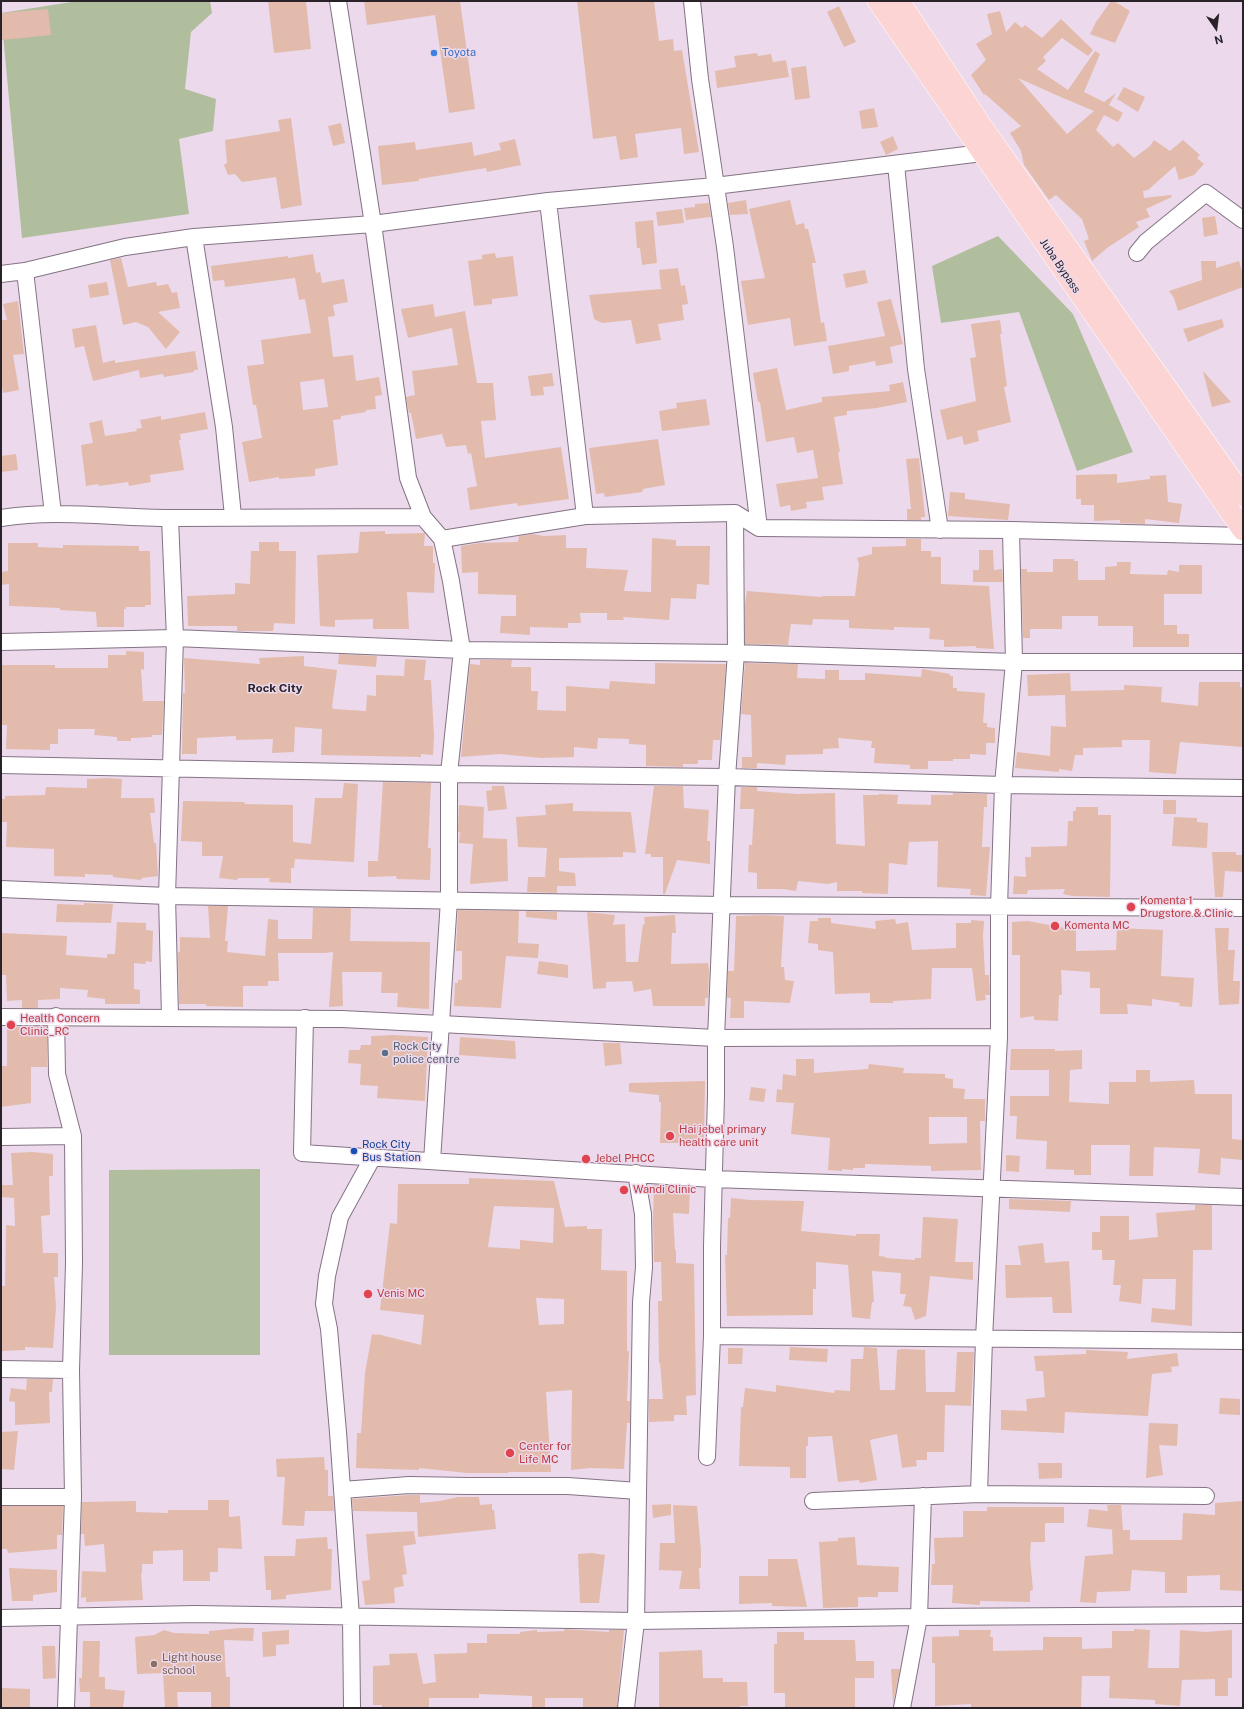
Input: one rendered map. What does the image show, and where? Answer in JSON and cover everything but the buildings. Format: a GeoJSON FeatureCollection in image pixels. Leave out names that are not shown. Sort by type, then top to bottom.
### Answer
{"type":"FeatureCollection","features":[{"type":"Feature","properties":{"kind":"main road","name":"Juba Bypass"},"geometry":{"type":"LineString","coordinates":[[878,1],[1243,530]]}},
{"type":"Feature","properties":{"kind":"main road","name":"Juba Bypass"},"geometry":{"type":"LineString","coordinates":[[899,1],[980,124],[1243,496]]}},
{"type":"Feature","properties":{"kind":"street"},"geometry":{"type":"LineString","coordinates":[[338,1],[373,224],[408,478],[423,517],[442,539],[451,581],[462,650],[449,774],[449,900],[432,1161]]}},
{"type":"Feature","properties":{"kind":"street"},"geometry":{"type":"LineString","coordinates":[[692,1],[715,186],[725,247],[759,528]]}},
{"type":"Feature","properties":{"kind":"street"},"geometry":{"type":"LineString","coordinates":[[1,274],[25,271],[124,247],[194,237],[373,224],[548,201],[715,186],[982,153]]}},
{"type":"Feature","properties":{"kind":"street"},"geometry":{"type":"LineString","coordinates":[[896,164],[916,369],[940,530]]}},
{"type":"Feature","properties":{"kind":"street"},"geometry":{"type":"LineString","coordinates":[[1137,253],[1146,242],[1206,193],[1243,220]]}},
{"type":"Feature","properties":{"kind":"street"},"geometry":{"type":"LineString","coordinates":[[548,201],[585,516]]}},
{"type":"Feature","properties":{"kind":"street"},"geometry":{"type":"LineString","coordinates":[[194,237],[224,426],[233,516]]}},
{"type":"Feature","properties":{"kind":"street"},"geometry":{"type":"LineString","coordinates":[[25,271],[53,514]]}},
{"type":"Feature","properties":{"kind":"street"},"geometry":{"type":"LineString","coordinates":[[707,1457],[712,1336],[716,1038],[727,776],[736,653],[735,513]]}},
{"type":"Feature","properties":{"kind":"street"},"geometry":{"type":"LineString","coordinates":[[442,539],[585,516],[735,513],[759,528],[1010,530],[1243,536]]}},
{"type":"Feature","properties":{"kind":"street"},"geometry":{"type":"LineString","coordinates":[[1,518],[16,515],[53,514],[170,518],[233,516],[423,517]]}},
{"type":"Feature","properties":{"kind":"street"},"geometry":{"type":"LineString","coordinates":[[170,518],[175,638],[167,896],[170,1017]]}},
{"type":"Feature","properties":{"kind":"street"},"geometry":{"type":"LineString","coordinates":[[978,1494],[999,1037],[999,907],[1003,785],[1014,662],[1010,530]]}},
{"type":"Feature","properties":{"kind":"street"},"geometry":{"type":"LineString","coordinates":[[1,642],[175,638],[462,650],[736,653],[1014,662],[1243,662]]}},
{"type":"Feature","properties":{"kind":"street"},"geometry":{"type":"LineString","coordinates":[[1,764],[449,774],[727,776],[1003,785],[1243,788]]}},
{"type":"Feature","properties":{"kind":"street"},"geometry":{"type":"LineString","coordinates":[[1,889],[167,896],[722,905],[1243,908]]}},
{"type":"Feature","properties":{"kind":"street"},"geometry":{"type":"LineString","coordinates":[[56,1016],[57,1074],[73,1136],[74,1263],[71,1370],[72,1497],[66,1708]]}},
{"type":"Feature","properties":{"kind":"street"},"geometry":{"type":"LineString","coordinates":[[1,1017],[305,1018],[716,1038],[999,1037]]}},
{"type":"Feature","properties":{"kind":"street"},"geometry":{"type":"LineString","coordinates":[[305,1018],[302,1153],[713,1179],[1243,1197]]}},
{"type":"Feature","properties":{"kind":"street"},"geometry":{"type":"LineString","coordinates":[[1,1137],[73,1136]]}},
{"type":"Feature","properties":{"kind":"street"},"geometry":{"type":"LineString","coordinates":[[352,1708],[351,1617],[329,1329],[324,1304],[327,1276],[340,1217],[373,1157]]}},
{"type":"Feature","properties":{"kind":"street"},"geometry":{"type":"LineString","coordinates":[[626,1708],[636,1621],[641,1302],[644,1267],[643,1214],[636,1173]]}},
{"type":"Feature","properties":{"kind":"street"},"geometry":{"type":"LineString","coordinates":[[712,1336],[1243,1341]]}},
{"type":"Feature","properties":{"kind":"street"},"geometry":{"type":"LineString","coordinates":[[1,1369],[71,1370]]}},
{"type":"Feature","properties":{"kind":"street"},"geometry":{"type":"LineString","coordinates":[[342,1490],[409,1485],[568,1486],[638,1491]]}},
{"type":"Feature","properties":{"kind":"street"},"geometry":{"type":"LineString","coordinates":[[813,1501],[978,1494],[1206,1496]]}},
{"type":"Feature","properties":{"kind":"street"},"geometry":{"type":"LineString","coordinates":[[902,1708],[920,1617],[924,1496]]}},
{"type":"Feature","properties":{"kind":"street"},"geometry":{"type":"LineString","coordinates":[[1,1497],[72,1497]]}},
{"type":"Feature","properties":{"kind":"street"},"geometry":{"type":"LineString","coordinates":[[1,1618],[195,1614],[636,1621],[1243,1615]]}},
{"type":"Feature","properties":{"kind":"green space"},"geometry":{"type":"Polygon","coordinates":[[[78,1],[210,1],[212,13],[191,32],[185,89],[216,99],[213,131],[179,139],[189,214],[22,238],[1,13],[78,1]]]}},
{"type":"Feature","properties":{"kind":"green space"},"geometry":{"type":"Polygon","coordinates":[[[998,236],[1073,314],[1133,452],[1077,471],[1019,312],[941,323],[932,266],[998,236]]]}},
{"type":"Feature","properties":{"kind":"green space"},"geometry":{"type":"Polygon","coordinates":[[[260,1169],[260,1355],[109,1355],[109,1170],[260,1169]]]}},
{"type":"Feature","properties":{"kind":"place","name":"Toyota"},"geometry":{"type":"Point","coordinates":[434,53]}},
{"type":"Feature","properties":{"kind":"place","name":"Komenta 1 Drugstore & Clinic"},"geometry":{"type":"Point","coordinates":[1131,907]}},
{"type":"Feature","properties":{"kind":"place","name":"Komenta MC"},"geometry":{"type":"Point","coordinates":[1055,926]}},
{"type":"Feature","properties":{"kind":"place","name":"Health Concern Clinic_RC"},"geometry":{"type":"Point","coordinates":[11,1025]}},
{"type":"Feature","properties":{"kind":"place","name":"Rock City police centre"},"geometry":{"type":"Point","coordinates":[385,1053]}},
{"type":"Feature","properties":{"kind":"place","name":"Hai jebel primary health care unit"},"geometry":{"type":"Point","coordinates":[670,1136]}},
{"type":"Feature","properties":{"kind":"place","name":"Rock City Bus Station"},"geometry":{"type":"Point","coordinates":[354,1151]}},
{"type":"Feature","properties":{"kind":"place","name":"Jebel PHCC"},"geometry":{"type":"Point","coordinates":[586,1159]}},
{"type":"Feature","properties":{"kind":"place","name":"Wandi Clinic"},"geometry":{"type":"Point","coordinates":[624,1190]}},
{"type":"Feature","properties":{"kind":"place","name":"Venis MC"},"geometry":{"type":"Point","coordinates":[368,1294]}},
{"type":"Feature","properties":{"kind":"place","name":"Center for Life MC"},"geometry":{"type":"Point","coordinates":[510,1453]}},
{"type":"Feature","properties":{"kind":"place","name":"Light house school"},"geometry":{"type":"Point","coordinates":[154,1664]}},
{"type":"Feature","properties":{"kind":"district","name":"Rock City"},"geometry":{"type":"Point","coordinates":[275,688]}}]}
